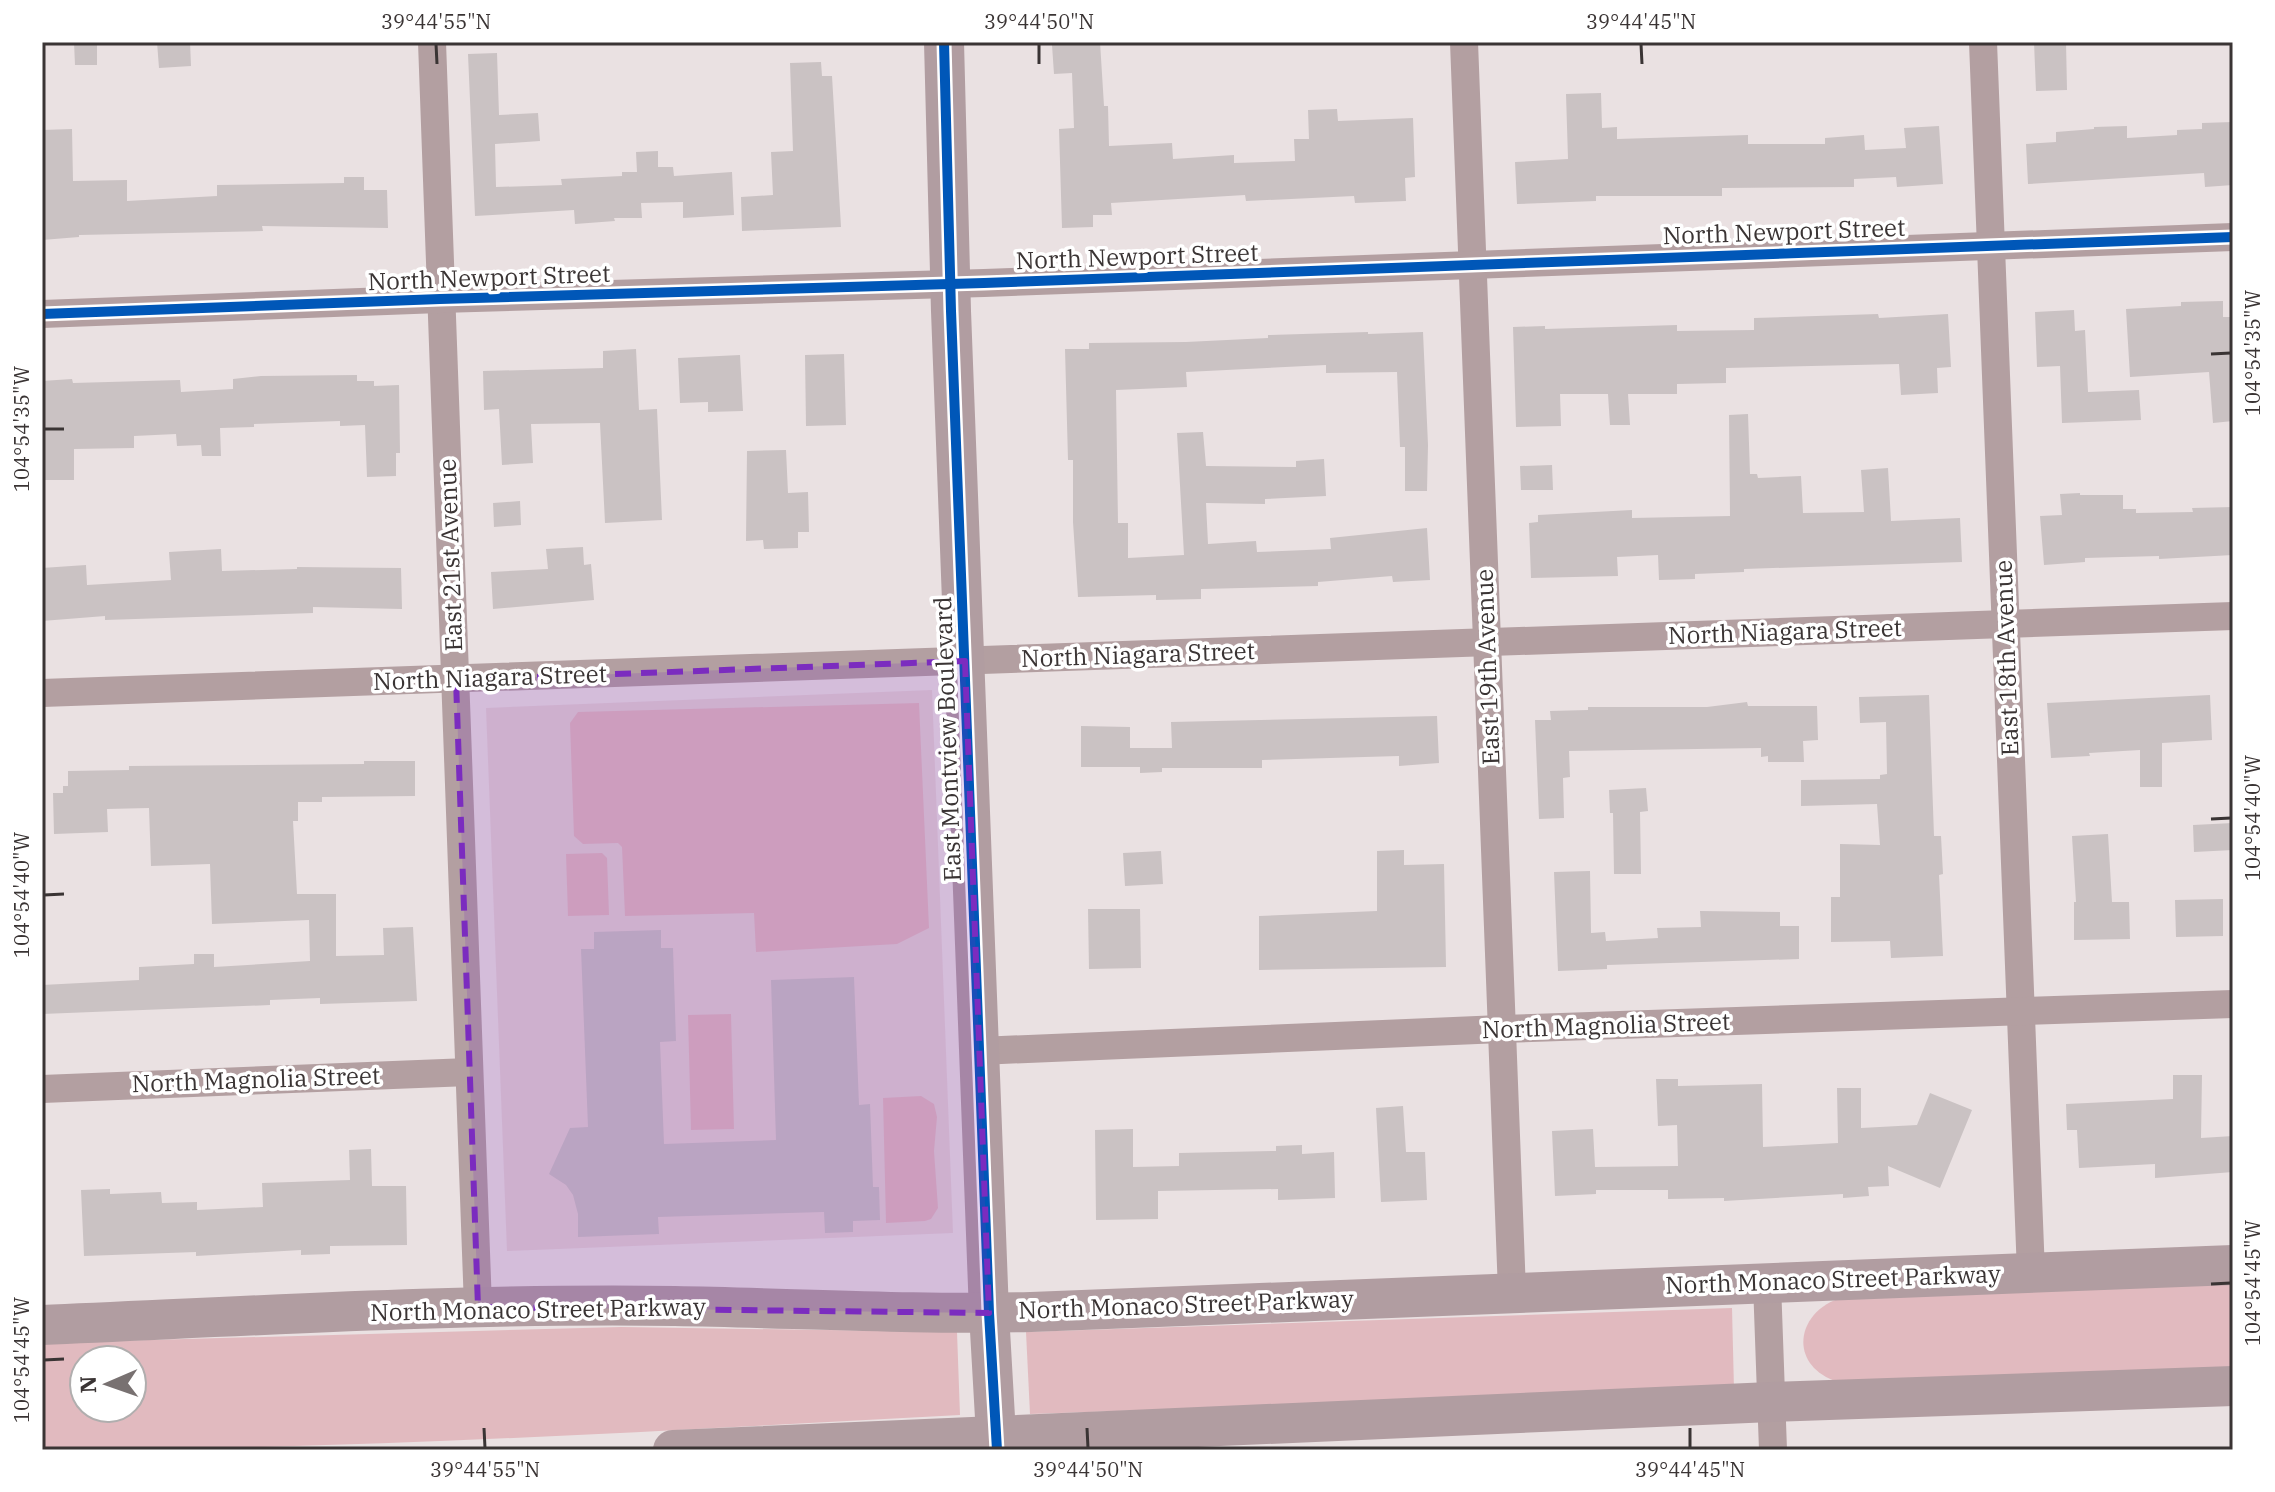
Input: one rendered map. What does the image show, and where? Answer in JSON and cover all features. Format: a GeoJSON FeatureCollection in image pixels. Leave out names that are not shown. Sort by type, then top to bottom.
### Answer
{"type":"FeatureCollection","features":[{"type":"Feature","properties":{"kind":"main road","name":"East Montview Boulevard"},"geometry":{"type":"LineString","coordinates":[[944,42],[950,284],[996,1435]]}},
{"type":"Feature","properties":{"kind":"main road","name":"North Monaco Street Parkway"},"geometry":{"type":"LineString","coordinates":[[42,1325],[478,1307],[675,1306],[954,1314],[2233,1265]]}},
{"type":"Feature","properties":{"kind":"main road"},"geometry":{"type":"LineString","coordinates":[[673,1450],[1771,1402],[2233,1386]]}},
{"type":"Feature","properties":{"kind":"street","name":"East 21st Avenue"},"geometry":{"type":"LineString","coordinates":[[432,42],[478,1307]]}},
{"type":"Feature","properties":{"kind":"street","name":"East 19th Avenue"},"geometry":{"type":"LineString","coordinates":[[1464,42],[1512,1292]]}},
{"type":"Feature","properties":{"kind":"street","name":"East 18th Avenue"},"geometry":{"type":"LineString","coordinates":[[1983,42],[2031,1273]]}},
{"type":"Feature","properties":{"kind":"street","name":"North Newport Street"},"geometry":{"type":"LineString","coordinates":[[42,314],[2233,237]]}},
{"type":"Feature","properties":{"kind":"street","name":"North Niagara Street"},"geometry":{"type":"LineString","coordinates":[[42,693],[2233,616]]}},
{"type":"Feature","properties":{"kind":"street","name":"North Magnolia Street"},"geometry":{"type":"LineString","coordinates":[[979,1051],[1501,1029],[2233,1004]]}},
{"type":"Feature","properties":{"kind":"street","name":"North Magnolia Street"},"geometry":{"type":"LineString","coordinates":[[42,1089],[469,1072]]}},
{"type":"Feature","properties":{"kind":"street"},"geometry":{"type":"LineString","coordinates":[[1767,1283],[1773,1450]]}},
{"type":"Feature","properties":{"kind":"highlighted area"},"geometry":{"type":"Polygon","coordinates":[[[965,661],[989,1313],[478,1307],[456,680],[965,661]]]}},
{"type":"Feature","properties":{"kind":"shaded area"},"geometry":{"type":"Polygon","coordinates":[[[932,690],[953,1233],[507,1251],[486,708],[932,690]]]}},
{"type":"Feature","properties":{"kind":"shaded area"},"geometry":{"type":"Polygon","coordinates":[[[919,703],[929,928],[897,944],[756,952],[754,913],[625,916],[622,847],[618,843],[583,844],[574,836],[570,723],[578,712],[919,703]]]}},
{"type":"Feature","properties":{"kind":"shaded area"},"geometry":{"type":"Polygon","coordinates":[[[602,853],[607,858],[609,915],[568,916],[566,854],[602,853]]]}},
{"type":"Feature","properties":{"kind":"shaded area"},"geometry":{"type":"Polygon","coordinates":[[[731,1014],[734,1129],[691,1130],[688,1015],[731,1014]]]}},
{"type":"Feature","properties":{"kind":"shaded area"},"geometry":{"type":"Polygon","coordinates":[[[921,1096],[934,1104],[937,1117],[934,1151],[938,1208],[931,1219],[925,1221],[886,1223],[883,1098],[921,1096]]]}},
{"type":"Feature","properties":{"kind":"shaded area"},"geometry":{"type":"Polygon","coordinates":[[[2233,1281],[2233,1370],[1838,1382],[1811,1364],[1805,1352],[1807,1325],[1828,1304],[1844,1297],[2233,1281]]]}},
{"type":"Feature","properties":{"kind":"shaded area"},"geometry":{"type":"Polygon","coordinates":[[[1732,1308],[1734,1390],[1030,1414],[1026,1332],[1732,1308]]]}},
{"type":"Feature","properties":{"kind":"shaded area"},"geometry":{"type":"Polygon","coordinates":[[[621,1327],[957,1332],[960,1415],[386,1443],[42,1450],[42,1343],[621,1327]]]}},
{"type":"Feature","properties":{"kind":"building"},"geometry":{"type":"Polygon","coordinates":[[[74,42],[97,42],[97,65],[75,65],[74,42]]]}},
{"type":"Feature","properties":{"kind":"building"},"geometry":{"type":"Polygon","coordinates":[[[157,42],[190,42],[191,66],[159,68],[157,42]]]}},
{"type":"Feature","properties":{"kind":"building"},"geometry":{"type":"Polygon","coordinates":[[[1100,42],[1104,106],[1108,106],[1109,146],[1172,143],[1173,159],[1234,155],[1234,163],[1295,161],[1294,139],[1309,139],[1308,110],[1337,109],[1338,121],[1413,118],[1415,177],[1405,178],[1406,201],[1355,203],[1354,196],[1246,201],[1245,195],[1111,203],[1112,215],[1093,215],[1093,227],[1062,228],[1059,129],[1074,128],[1072,73],[1054,74],[1052,45],[1100,42]]]}},
{"type":"Feature","properties":{"kind":"building"},"geometry":{"type":"Polygon","coordinates":[[[2034,42],[2066,42],[2067,90],[2036,91],[2034,42]]]}},
{"type":"Feature","properties":{"kind":"building"},"geometry":{"type":"Polygon","coordinates":[[[497,53],[499,115],[538,113],[540,141],[495,144],[496,187],[562,185],[561,179],[622,176],[622,172],[637,172],[636,152],[658,151],[658,167],[673,167],[674,176],[732,172],[734,215],[683,218],[683,202],[641,203],[642,218],[614,218],[615,221],[575,224],[574,210],[475,216],[468,54],[497,53]]]}},
{"type":"Feature","properties":{"kind":"building"},"geometry":{"type":"Polygon","coordinates":[[[821,62],[822,76],[832,76],[841,227],[742,231],[741,197],[773,195],[771,152],[793,151],[790,63],[821,62]]]}},
{"type":"Feature","properties":{"kind":"building"},"geometry":{"type":"Polygon","coordinates":[[[1601,93],[1602,128],[1617,127],[1617,139],[1748,135],[1748,144],[1825,144],[1825,138],[1864,135],[1865,150],[1906,148],[1904,128],[1939,126],[1943,184],[1897,187],[1896,177],[1854,179],[1854,187],[1722,188],[1722,196],[1596,196],[1596,201],[1517,204],[1515,162],[1568,159],[1566,94],[1601,93]]]}},
{"type":"Feature","properties":{"kind":"building"},"geometry":{"type":"Polygon","coordinates":[[[2233,122],[2233,185],[2205,187],[2204,173],[2028,184],[2026,144],[2056,142],[2056,132],[2127,126],[2127,138],[2177,135],[2177,130],[2202,129],[2202,123],[2233,122]]]}},
{"type":"Feature","properties":{"kind":"building"},"geometry":{"type":"Polygon","coordinates":[[[72,129],[73,181],[127,180],[127,201],[217,196],[217,185],[344,183],[344,177],[364,177],[364,190],[387,190],[388,228],[262,226],[263,231],[79,235],[42,240],[42,130],[72,129]]]}},
{"type":"Feature","properties":{"kind":"building"},"geometry":{"type":"Polygon","coordinates":[[[2223,301],[2223,317],[2233,317],[2233,421],[2213,423],[2209,372],[2130,377],[2126,309],[2181,306],[2181,302],[2223,301]]]}},
{"type":"Feature","properties":{"kind":"building"},"geometry":{"type":"Polygon","coordinates":[[[2074,310],[2075,331],[2085,330],[2088,392],[2139,390],[2141,420],[2062,423],[2060,366],[2037,367],[2035,312],[2074,310]]]}},
{"type":"Feature","properties":{"kind":"building"},"geometry":{"type":"Polygon","coordinates":[[[1878,314],[1879,318],[1948,314],[1951,367],[1937,368],[1938,393],[1901,395],[1899,364],[1726,368],[1726,383],[1677,384],[1677,394],[1628,394],[1630,425],[1610,425],[1608,394],[1560,394],[1561,426],[1516,427],[1513,327],[1677,325],[1677,331],[1754,330],[1754,318],[1878,314]]]}},
{"type":"Feature","properties":{"kind":"building"},"geometry":{"type":"Polygon","coordinates":[[[1423,332],[1427,491],[1405,491],[1405,447],[1400,447],[1397,372],[1326,373],[1326,365],[1186,372],[1187,387],[1116,390],[1118,523],[1128,523],[1128,558],[1184,555],[1177,433],[1203,432],[1206,466],[1296,467],[1296,461],[1324,459],[1326,496],[1265,499],[1265,504],[1206,503],[1208,544],[1256,541],[1257,552],[1331,549],[1330,538],[1427,528],[1430,580],[1393,582],[1392,576],[1318,582],[1318,586],[1201,589],[1201,599],[1156,600],[1156,595],[1078,597],[1073,460],[1068,460],[1065,349],[1089,349],[1089,343],[1186,342],[1268,338],[1268,335],[1423,332]]]}},
{"type":"Feature","properties":{"kind":"building"},"geometry":{"type":"Polygon","coordinates":[[[636,349],[639,410],[657,409],[662,520],[605,523],[600,423],[531,424],[533,463],[502,465],[499,409],[484,410],[483,371],[603,368],[603,351],[636,349]]]}},
{"type":"Feature","properties":{"kind":"building"},"geometry":{"type":"Polygon","coordinates":[[[844,354],[846,425],[806,426],[805,355],[844,354]]]}},
{"type":"Feature","properties":{"kind":"building"},"geometry":{"type":"Polygon","coordinates":[[[740,355],[743,411],[708,412],[708,402],[680,403],[678,358],[740,355]]]}},
{"type":"Feature","properties":{"kind":"building"},"geometry":{"type":"Polygon","coordinates":[[[357,375],[357,381],[374,381],[374,386],[399,385],[400,453],[396,453],[396,476],[367,477],[365,425],[340,426],[340,421],[220,428],[221,456],[202,456],[201,445],[177,446],[176,434],[134,436],[134,448],[74,449],[74,480],[42,480],[42,381],[180,380],[181,392],[233,389],[233,379],[261,376],[357,375]]]}},
{"type":"Feature","properties":{"kind":"building"},"geometry":{"type":"Polygon","coordinates":[[[1748,414],[1750,474],[1757,474],[1758,478],[1801,476],[1803,513],[1864,512],[1861,470],[1888,468],[1891,521],[1960,518],[1962,562],[1744,569],[1744,572],[1695,574],[1695,579],[1659,580],[1658,555],[1617,557],[1618,576],[1531,578],[1529,523],[1538,522],[1538,515],[1632,510],[1632,518],[1730,516],[1729,415],[1748,414]]]}},
{"type":"Feature","properties":{"kind":"building"},"geometry":{"type":"Polygon","coordinates":[[[786,450],[788,493],[808,492],[809,532],[798,532],[798,548],[764,549],[763,540],[746,541],[747,451],[786,450]]]}},
{"type":"Feature","properties":{"kind":"building"},"geometry":{"type":"Polygon","coordinates":[[[1552,465],[1553,490],[1521,490],[1520,466],[1552,465]]]}},
{"type":"Feature","properties":{"kind":"building"},"geometry":{"type":"Polygon","coordinates":[[[2060,494],[2123,495],[2123,509],[2136,509],[2136,513],[2193,512],[2192,508],[2233,507],[2233,555],[2159,559],[2159,556],[2085,558],[2085,562],[2044,565],[2040,516],[2062,515],[2060,494]]]}},
{"type":"Feature","properties":{"kind":"building"},"geometry":{"type":"Polygon","coordinates":[[[520,501],[521,525],[494,527],[493,503],[520,501]]]}},
{"type":"Feature","properties":{"kind":"building"},"geometry":{"type":"Polygon","coordinates":[[[583,547],[584,565],[591,564],[594,600],[493,609],[491,572],[548,569],[546,549],[583,547]]]}},
{"type":"Feature","properties":{"kind":"building"},"geometry":{"type":"Polygon","coordinates":[[[221,549],[222,571],[297,567],[401,568],[402,609],[313,607],[313,613],[105,620],[105,616],[42,621],[42,568],[86,565],[87,585],[171,580],[169,552],[221,549]]]}},
{"type":"Feature","properties":{"kind":"building"},"geometry":{"type":"Polygon","coordinates":[[[1929,695],[1934,836],[1941,836],[1943,874],[1939,875],[1943,956],[1891,958],[1890,941],[1831,942],[1831,897],[1840,897],[1840,844],[1880,845],[1877,804],[1801,806],[1801,780],[1880,779],[1880,775],[1887,774],[1886,722],[1860,723],[1859,697],[1929,695]]]}},
{"type":"Feature","properties":{"kind":"building"},"geometry":{"type":"Polygon","coordinates":[[[2210,695],[2212,740],[2162,743],[2162,787],[2140,787],[2140,750],[2051,758],[2047,703],[2210,695]]]}},
{"type":"Feature","properties":{"kind":"building"},"geometry":{"type":"Polygon","coordinates":[[[1747,702],[1748,706],[1817,706],[1818,740],[1803,741],[1804,762],[1768,762],[1768,756],[1761,757],[1761,748],[1569,751],[1570,777],[1563,778],[1564,818],[1539,819],[1535,720],[1551,720],[1550,711],[1588,710],[1588,707],[1707,707],[1747,702]]]}},
{"type":"Feature","properties":{"kind":"building"},"geometry":{"type":"Polygon","coordinates":[[[1437,716],[1439,763],[1399,766],[1399,756],[1262,760],[1262,768],[1162,768],[1162,772],[1140,773],[1140,767],[1081,767],[1081,726],[1130,727],[1130,748],[1172,748],[1171,722],[1437,716]]]}},
{"type":"Feature","properties":{"kind":"building"},"geometry":{"type":"Polygon","coordinates":[[[364,761],[415,761],[415,796],[322,797],[322,802],[298,802],[298,821],[293,821],[297,894],[336,894],[336,956],[384,955],[383,928],[413,927],[417,1001],[320,1004],[320,998],[270,1000],[270,1005],[42,1014],[42,985],[139,980],[139,967],[194,964],[194,954],[214,954],[214,967],[310,961],[309,920],[212,924],[210,864],[151,866],[149,808],[107,809],[108,832],[54,834],[53,793],[63,793],[63,786],[68,786],[68,771],[129,770],[129,766],[364,764],[364,761]]]}},
{"type":"Feature","properties":{"kind":"building"},"geometry":{"type":"Polygon","coordinates":[[[1646,788],[1648,811],[1640,812],[1641,874],[1614,874],[1613,813],[1610,813],[1609,790],[1646,788]]]}},
{"type":"Feature","properties":{"kind":"building"},"geometry":{"type":"Polygon","coordinates":[[[2233,823],[2233,850],[2194,852],[2193,825],[2233,823]]]}},
{"type":"Feature","properties":{"kind":"building"},"geometry":{"type":"Polygon","coordinates":[[[2108,834],[2112,902],[2129,902],[2130,939],[2074,940],[2076,902],[2072,836],[2108,834]]]}},
{"type":"Feature","properties":{"kind":"building"},"geometry":{"type":"Polygon","coordinates":[[[1404,850],[1404,865],[1444,864],[1446,967],[1259,970],[1259,916],[1377,911],[1377,851],[1404,850]]]}},
{"type":"Feature","properties":{"kind":"building"},"geometry":{"type":"Polygon","coordinates":[[[1161,851],[1163,884],[1125,886],[1123,853],[1161,851]]]}},
{"type":"Feature","properties":{"kind":"building"},"geometry":{"type":"Polygon","coordinates":[[[1590,871],[1591,933],[1605,932],[1606,941],[1658,938],[1657,928],[1701,927],[1700,911],[1780,912],[1780,926],[1799,926],[1799,959],[1607,965],[1607,969],[1558,971],[1554,872],[1590,871]]]}},
{"type":"Feature","properties":{"kind":"building"},"geometry":{"type":"Polygon","coordinates":[[[2223,899],[2223,936],[2176,937],[2175,900],[2223,899]]]}},
{"type":"Feature","properties":{"kind":"building"},"geometry":{"type":"Polygon","coordinates":[[[1088,909],[1140,909],[1141,968],[1089,969],[1088,909]]]}},
{"type":"Feature","properties":{"kind":"building"},"geometry":{"type":"Polygon","coordinates":[[[661,930],[661,948],[673,948],[676,1041],[660,1042],[664,1144],[776,1140],[771,980],[854,977],[859,1105],[870,1104],[873,1187],[879,1187],[880,1220],[853,1221],[853,1232],[825,1233],[824,1212],[658,1217],[659,1234],[578,1237],[578,1214],[573,1195],[566,1185],[549,1174],[570,1128],[588,1127],[581,949],[594,949],[594,932],[661,930]]]}},
{"type":"Feature","properties":{"kind":"building"},"geometry":{"type":"Polygon","coordinates":[[[2173,1075],[2202,1075],[2201,1138],[2233,1136],[2233,1172],[2155,1178],[2155,1164],[2079,1168],[2077,1130],[2067,1130],[2066,1104],[2173,1099],[2173,1075]]]}},
{"type":"Feature","properties":{"kind":"building"},"geometry":{"type":"Polygon","coordinates":[[[1656,1079],[1678,1079],[1678,1086],[1762,1084],[1763,1147],[1838,1143],[1837,1088],[1861,1088],[1861,1128],[1917,1125],[1930,1093],[1972,1110],[1940,1188],[1888,1166],[1889,1186],[1868,1187],[1869,1196],[1843,1198],[1843,1194],[1724,1201],[1724,1198],[1668,1199],[1668,1190],[1596,1190],[1596,1194],[1555,1196],[1552,1131],[1593,1129],[1595,1167],[1678,1166],[1677,1125],[1658,1126],[1656,1079]]]}},
{"type":"Feature","properties":{"kind":"building"},"geometry":{"type":"Polygon","coordinates":[[[1403,1106],[1406,1152],[1425,1152],[1427,1200],[1381,1202],[1376,1108],[1403,1106]]]}},
{"type":"Feature","properties":{"kind":"building"},"geometry":{"type":"Polygon","coordinates":[[[1133,1129],[1133,1167],[1179,1166],[1179,1153],[1276,1151],[1276,1146],[1302,1145],[1302,1154],[1334,1152],[1335,1198],[1278,1200],[1278,1189],[1158,1191],[1158,1219],[1096,1220],[1095,1130],[1133,1129]]]}},
{"type":"Feature","properties":{"kind":"building"},"geometry":{"type":"Polygon","coordinates":[[[371,1149],[372,1186],[406,1186],[407,1245],[330,1246],[330,1254],[301,1255],[301,1250],[196,1256],[196,1252],[84,1256],[81,1190],[110,1189],[110,1194],[161,1192],[162,1203],[197,1202],[197,1210],[263,1207],[262,1183],[350,1180],[349,1150],[371,1149]]]}},
{"type":"Feature","properties":{"kind":"cycle path"},"geometry":{"type":"LineString","coordinates":[[944,42],[951,311],[989,1313],[997,1450]]}},
{"type":"Feature","properties":{"kind":"cycle path"},"geometry":{"type":"LineString","coordinates":[[42,314],[2233,237]]}}]}
